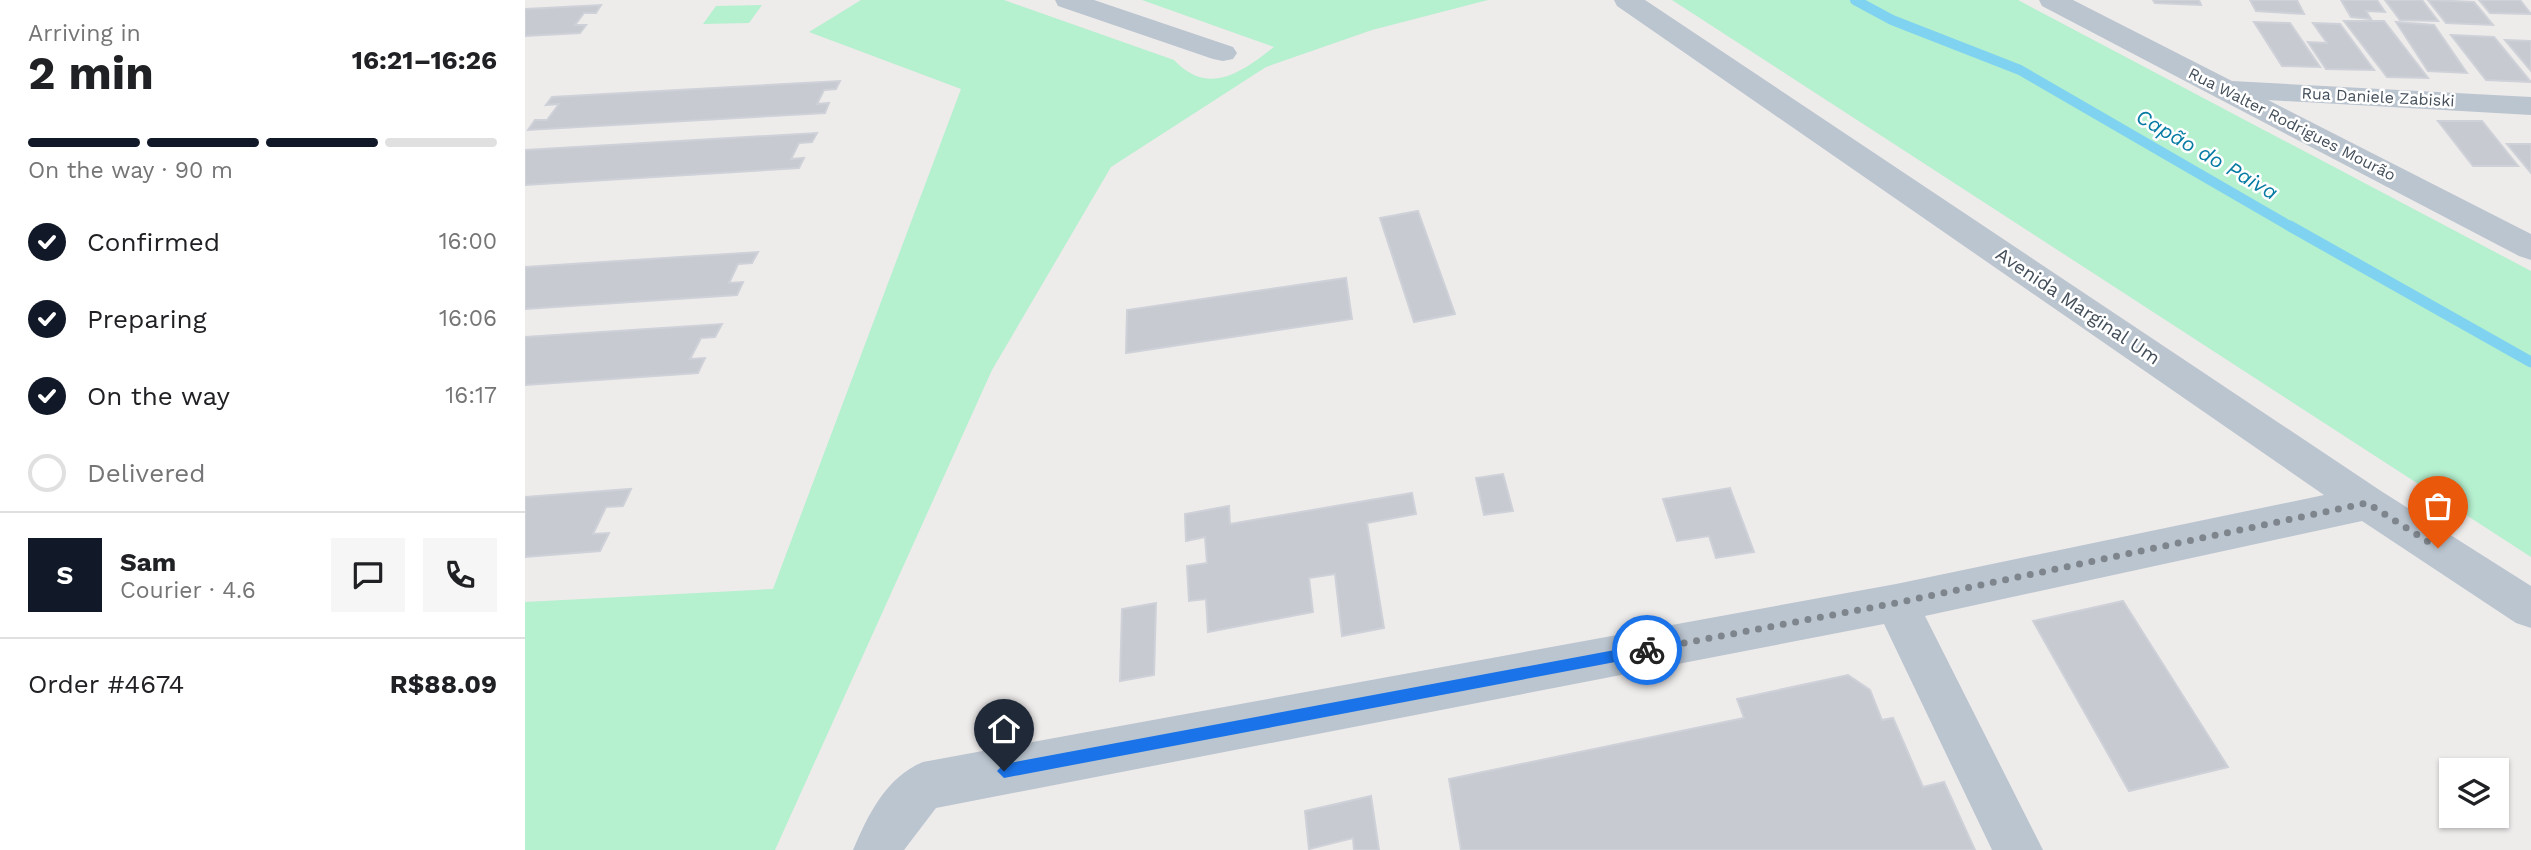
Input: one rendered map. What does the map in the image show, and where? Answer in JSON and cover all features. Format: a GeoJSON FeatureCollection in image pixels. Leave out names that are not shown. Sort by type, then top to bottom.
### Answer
{"type":"FeatureCollection","features":[{"type":"Feature","properties":{"kind":"street"},"geometry":{"type":"LineString","coordinates":[[1068,0],[1223,53]]}},
{"type":"Feature","properties":{"kind":"street","name":"Avenida Marginal Um"},"geometry":{"type":"LineString","coordinates":[[1627,0],[2367,503],[2531,609]]}},
{"type":"Feature","properties":{"kind":"street","name":"Rua Walter Rodrigues Mourão"},"geometry":{"type":"LineString","coordinates":[[2052,0],[2531,248]]}},
{"type":"Feature","properties":{"kind":"street","name":"Rua Daniele Zabiski"},"geometry":{"type":"LineString","coordinates":[[2224,88],[2531,106]]}},
{"type":"Feature","properties":{"kind":"street"},"geometry":{"type":"LineString","coordinates":[[878,850],[889,825],[923,786],[1896,603],[2367,503]]}},
{"type":"Feature","properties":{"kind":"street"},"geometry":{"type":"LineString","coordinates":[[1896,603],[2018,850]]}},
{"type":"Feature","properties":{"kind":"green space"},"geometry":{"type":"Polygon","coordinates":[[[861,0],[1004,0],[1174,60],[1187,71],[1213,79],[1238,72],[1274,47],[1142,0],[1488,0],[1372,30],[1266,67],[1111,167],[992,370],[775,850],[525,850],[525,602],[773,589],[961,89],[809,32],[861,0]]]}},
{"type":"Feature","properties":{"kind":"green space"},"geometry":{"type":"Polygon","coordinates":[[[1672,0],[2018,0],[2531,271],[2531,557],[1672,0]]]}},
{"type":"Feature","properties":{"kind":"green space"},"geometry":{"type":"Polygon","coordinates":[[[762,5],[749,23],[703,24],[716,6],[762,5]]]}},
{"type":"Feature","properties":{"kind":"building"},"geometry":{"type":"Polygon","coordinates":[[[2153,0],[2199,0],[2201,5],[2155,3],[2153,0]]]}},
{"type":"Feature","properties":{"kind":"building"},"geometry":{"type":"Polygon","coordinates":[[[2250,0],[2297,0],[2304,14],[2256,11],[2250,0]]]}},
{"type":"Feature","properties":{"kind":"building"},"geometry":{"type":"Polygon","coordinates":[[[2341,0],[2377,0],[2385,12],[2366,11],[2371,19],[2351,17],[2341,0]]]}},
{"type":"Feature","properties":{"kind":"building"},"geometry":{"type":"Polygon","coordinates":[[[2385,0],[2422,0],[2438,21],[2400,20],[2385,0]]]}},
{"type":"Feature","properties":{"kind":"building"},"geometry":{"type":"Polygon","coordinates":[[[2428,0],[2474,2],[2493,25],[2446,23],[2428,0]]]}},
{"type":"Feature","properties":{"kind":"building"},"geometry":{"type":"Polygon","coordinates":[[[2479,0],[2520,0],[2531,14],[2490,13],[2479,0]]]}},
{"type":"Feature","properties":{"kind":"building"},"geometry":{"type":"Polygon","coordinates":[[[601,5],[596,13],[584,13],[575,25],[586,25],[580,33],[525,36],[525,9],[601,5]]]}},
{"type":"Feature","properties":{"kind":"building"},"geometry":{"type":"Polygon","coordinates":[[[2344,21],[2384,21],[2428,78],[2387,77],[2344,21]]]}},
{"type":"Feature","properties":{"kind":"building"},"geometry":{"type":"Polygon","coordinates":[[[2254,22],[2290,23],[2320,67],[2282,66],[2254,22]]]}},
{"type":"Feature","properties":{"kind":"building"},"geometry":{"type":"Polygon","coordinates":[[[2396,22],[2434,25],[2467,73],[2428,71],[2396,22]]]}},
{"type":"Feature","properties":{"kind":"building"},"geometry":{"type":"Polygon","coordinates":[[[2313,23],[2340,24],[2374,70],[2326,69],[2308,42],[2327,43],[2313,23]]]}},
{"type":"Feature","properties":{"kind":"building"},"geometry":{"type":"Polygon","coordinates":[[[2451,35],[2494,37],[2531,82],[2486,80],[2451,35]]]}},
{"type":"Feature","properties":{"kind":"building"},"geometry":{"type":"Polygon","coordinates":[[[2505,40],[2531,41],[2531,71],[2505,40]]]}},
{"type":"Feature","properties":{"kind":"building"},"geometry":{"type":"Polygon","coordinates":[[[840,81],[836,89],[824,90],[817,104],[829,103],[825,113],[528,130],[535,120],[547,120],[559,104],[546,105],[552,97],[840,81]]]}},
{"type":"Feature","properties":{"kind":"building"},"geometry":{"type":"Polygon","coordinates":[[[2438,121],[2482,121],[2518,166],[2473,166],[2438,121]]]}},
{"type":"Feature","properties":{"kind":"building"},"geometry":{"type":"Polygon","coordinates":[[[817,133],[812,142],[799,143],[791,159],[804,158],[799,168],[525,185],[525,150],[817,133]]]}},
{"type":"Feature","properties":{"kind":"building"},"geometry":{"type":"Polygon","coordinates":[[[2507,144],[2531,144],[2531,173],[2507,144]]]}},
{"type":"Feature","properties":{"kind":"building"},"geometry":{"type":"Polygon","coordinates":[[[1418,211],[1455,314],[1414,322],[1380,218],[1418,211]]]}},
{"type":"Feature","properties":{"kind":"building"},"geometry":{"type":"Polygon","coordinates":[[[758,252],[752,263],[738,264],[729,283],[743,282],[737,295],[525,309],[525,267],[758,252]]]}},
{"type":"Feature","properties":{"kind":"building"},"geometry":{"type":"Polygon","coordinates":[[[1346,278],[1352,319],[1126,353],[1127,310],[1346,278]]]}},
{"type":"Feature","properties":{"kind":"building"},"geometry":{"type":"Polygon","coordinates":[[[722,324],[715,337],[701,338],[690,359],[705,358],[698,373],[525,385],[525,337],[722,324]]]}},
{"type":"Feature","properties":{"kind":"building"},"geometry":{"type":"Polygon","coordinates":[[[1503,474],[1513,511],[1484,515],[1476,478],[1503,474]]]}},
{"type":"Feature","properties":{"kind":"building"},"geometry":{"type":"Polygon","coordinates":[[[1730,488],[1754,552],[1716,558],[1709,536],[1677,541],[1663,499],[1730,488]]]}},
{"type":"Feature","properties":{"kind":"building"},"geometry":{"type":"Polygon","coordinates":[[[631,489],[623,506],[606,507],[593,534],[609,533],[600,551],[525,557],[525,497],[631,489]]]}},
{"type":"Feature","properties":{"kind":"building"},"geometry":{"type":"Polygon","coordinates":[[[1412,493],[1416,514],[1367,523],[1384,628],[1342,636],[1335,574],[1309,578],[1313,612],[1208,632],[1206,599],[1189,601],[1187,566],[1207,563],[1205,537],[1186,541],[1185,514],[1229,506],[1230,524],[1412,493]]]}},
{"type":"Feature","properties":{"kind":"building"},"geometry":{"type":"Polygon","coordinates":[[[2123,601],[2228,767],[2129,791],[2033,621],[2123,601]]]}},
{"type":"Feature","properties":{"kind":"building"},"geometry":{"type":"Polygon","coordinates":[[[1156,603],[1154,675],[1120,681],[1122,609],[1156,603]]]}},
{"type":"Feature","properties":{"kind":"building"},"geometry":{"type":"Polygon","coordinates":[[[1848,675],[1870,690],[1882,720],[1893,718],[1923,787],[1944,782],[1975,850],[1461,850],[1449,779],[1744,718],[1737,699],[1848,675]]]}},
{"type":"Feature","properties":{"kind":"building"},"geometry":{"type":"Polygon","coordinates":[[[1371,796],[1379,850],[1354,850],[1353,838],[1309,849],[1305,811],[1371,796]]]}},
{"type":"Feature","properties":{"kind":"waterway","name":"Capão do Paiva"},"geometry":{"type":"LineString","coordinates":[[1855,0],[1892,20],[2020,70],[2293,228]]}},
{"type":"Feature","properties":{"kind":"waterway","name":"Capão do Paiva"},"geometry":{"type":"LineString","coordinates":[[2290,226],[2531,362]]}},
{"type":"Feature","properties":{"kind":"way so far"},"geometry":{"type":"LineString","coordinates":[[1647,650],[1896,603],[2367,503],[2438,548]]}},
{"type":"Feature","properties":{"kind":"route"},"geometry":{"type":"LineString","coordinates":[[1004,771],[1647,650]]}}]}
